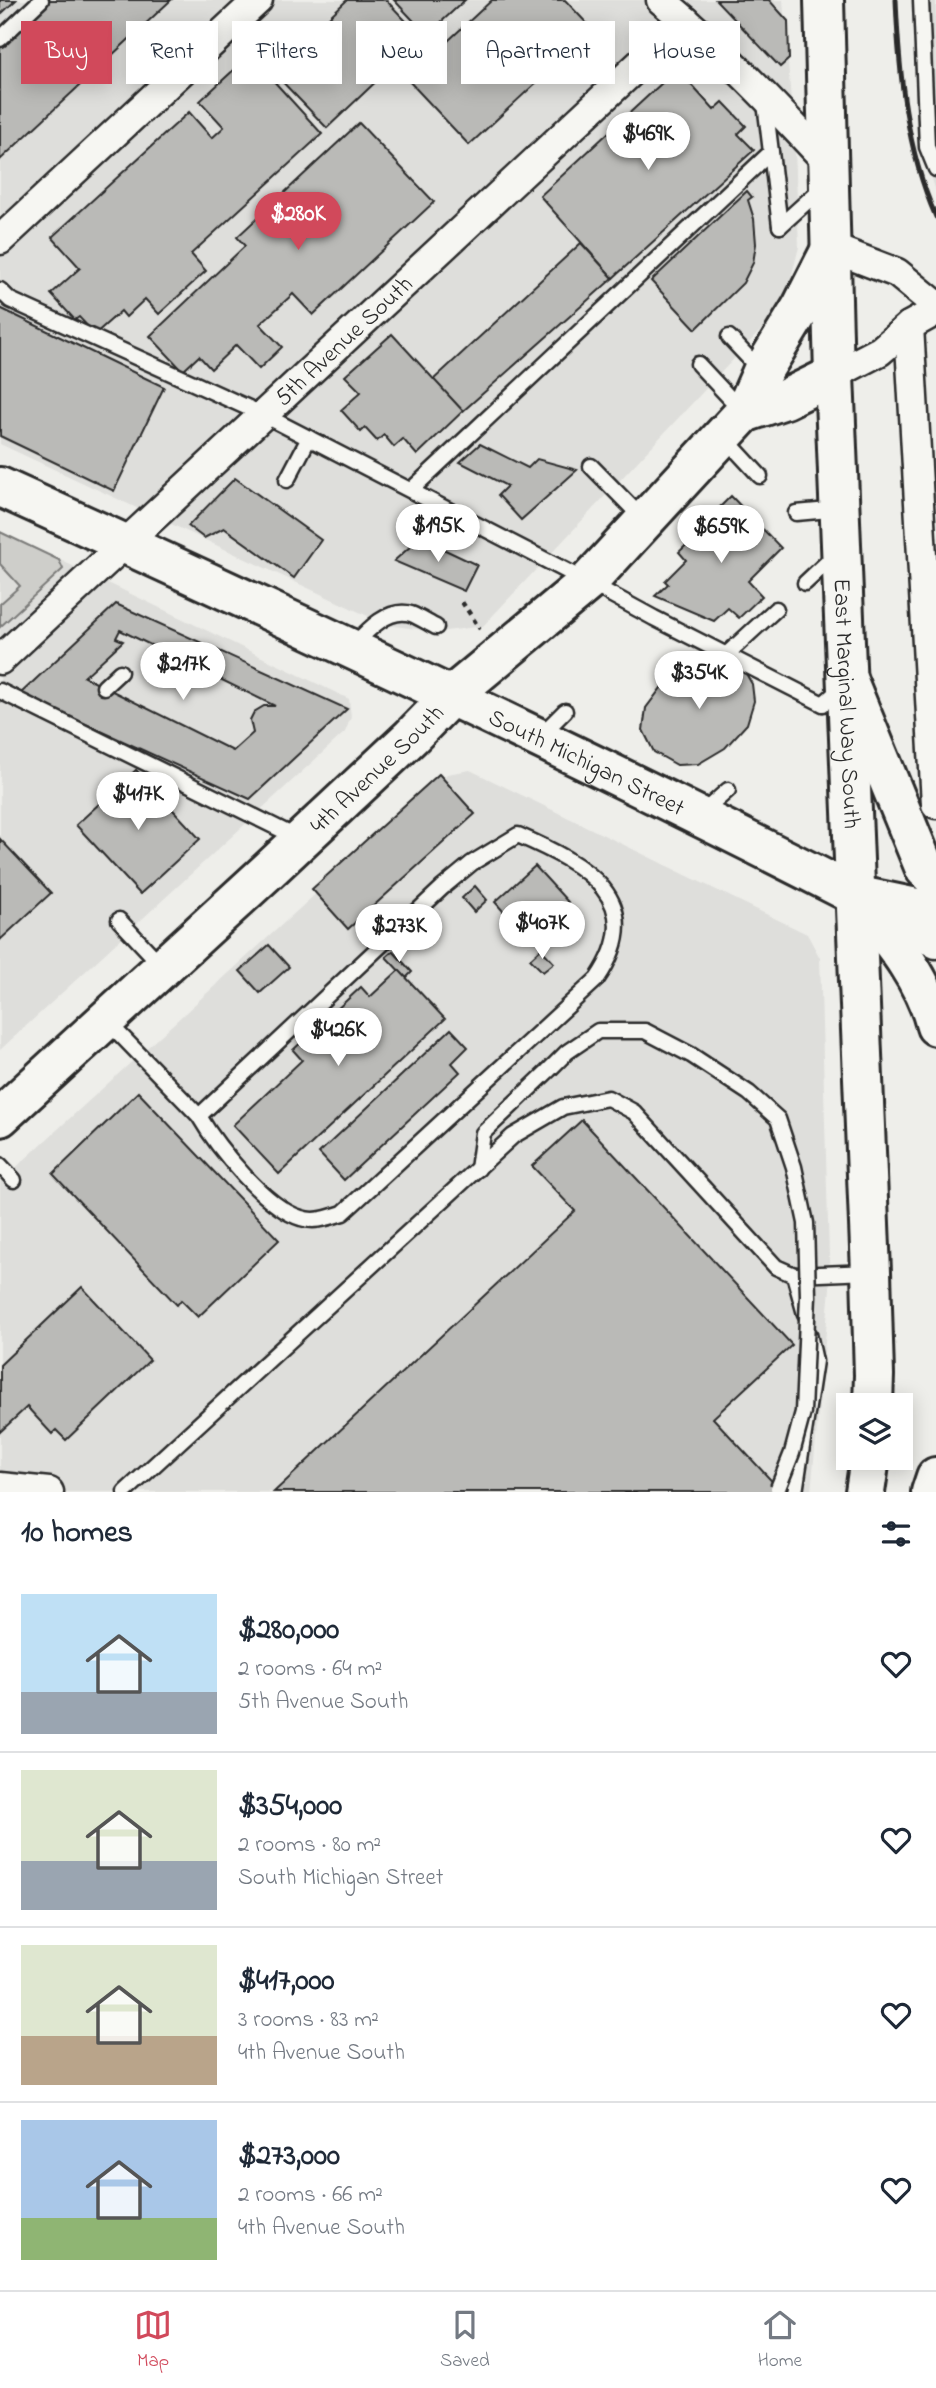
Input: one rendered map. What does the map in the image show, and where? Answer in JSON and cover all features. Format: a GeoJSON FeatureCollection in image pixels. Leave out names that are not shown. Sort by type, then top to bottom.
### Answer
{"type":"FeatureCollection","features":[{"type":"Feature","properties":{"kind":"main road","name":"East Marginal Way South"},"geometry":{"type":"LineString","coordinates":[[824,0],[834,374],[849,681],[873,1393]]}},
{"type":"Feature","properties":{"kind":"main road","name":"4th Avenue South"},"geometry":{"type":"LineString","coordinates":[[0,1117],[411,737],[451,696],[588,582],[733,424],[801,309],[832,248]]}},
{"type":"Feature","properties":{"kind":"main road","name":"4th Avenue South"},"geometry":{"type":"LineString","coordinates":[[733,424],[834,374]]}},
{"type":"Feature","properties":{"kind":"main road","name":"South Michigan Street"},"geometry":{"type":"LineString","coordinates":[[0,487],[451,696],[855,895]]}},
{"type":"Feature","properties":{"kind":"main road"},"geometry":{"type":"LineString","coordinates":[[849,681],[925,869],[936,880]]}},
{"type":"Feature","properties":{"kind":"main road"},"geometry":{"type":"LineString","coordinates":[[855,895],[936,912]]}},
{"type":"Feature","properties":{"kind":"main road"},"geometry":{"type":"LineString","coordinates":[[855,895],[907,960],[932,1009],[936,1026]]}},
{"type":"Feature","properties":{"kind":"main road"},"geometry":{"type":"LineString","coordinates":[[865,1492],[868,1470]]}},
{"type":"Feature","properties":{"kind":"main road"},"geometry":{"type":"LineString","coordinates":[[931,1492],[936,1477]]}},
{"type":"Feature","properties":{"kind":"street"},"geometry":{"type":"LineString","coordinates":[[0,240],[258,0]]}},
{"type":"Feature","properties":{"kind":"street"},"geometry":{"type":"LineString","coordinates":[[661,0],[686,21]]}},
{"type":"Feature","properties":{"kind":"street","name":"5th Avenue South"},"geometry":{"type":"LineString","coordinates":[[0,660],[629,74]]}},
{"type":"Feature","properties":{"kind":"street"},"geometry":{"type":"LineString","coordinates":[[740,74],[765,98],[829,172]]}},
{"type":"Feature","properties":{"kind":"street"},"geometry":{"type":"LineString","coordinates":[[832,248],[897,272],[936,305]]}},
{"type":"Feature","properties":{"kind":"street","name":"4th Avenue South"},"geometry":{"type":"LineString","coordinates":[[834,374],[880,351],[909,326],[936,311]]}},
{"type":"Feature","properties":{"kind":"street"},"geometry":{"type":"LineString","coordinates":[[909,326],[932,690],[936,804]]}},
{"type":"Feature","properties":{"kind":"street","name":"South Michigan Street"},"geometry":{"type":"LineString","coordinates":[[855,895],[936,944]]}},
{"type":"Feature","properties":{"kind":"street"},"geometry":{"type":"LineString","coordinates":[[0,1487],[49,1492]]}},
{"type":"Feature","properties":{"kind":"lane"},"geometry":{"type":"LineString","coordinates":[[0,39],[41,0]]}},
{"type":"Feature","properties":{"kind":"lane"},"geometry":{"type":"LineString","coordinates":[[921,0],[928,146],[936,169]]}},
{"type":"Feature","properties":{"kind":"lane"},"geometry":{"type":"LineString","coordinates":[[765,98],[780,226],[829,172]]}},
{"type":"Feature","properties":{"kind":"lane"},"geometry":{"type":"LineString","coordinates":[[411,490],[771,152]]}},
{"type":"Feature","properties":{"kind":"lane"},"geometry":{"type":"LineString","coordinates":[[0,290],[10,300],[264,415],[824,704],[849,681]]}},
{"type":"Feature","properties":{"kind":"lane"},"geometry":{"type":"LineString","coordinates":[[729,337],[762,372]]}},
{"type":"Feature","properties":{"kind":"lane"},"geometry":{"type":"LineString","coordinates":[[698,364],[760,476]]}},
{"type":"Feature","properties":{"kind":"lane"},"geometry":{"type":"LineString","coordinates":[[287,480],[309,438]]}},
{"type":"Feature","properties":{"kind":"lane"},"geometry":{"type":"LineString","coordinates":[[591,466],[644,521]]}},
{"type":"Feature","properties":{"kind":"lane"},"geometry":{"type":"LineString","coordinates":[[796,513],[841,509]]}},
{"type":"Feature","properties":{"kind":"lane"},"geometry":{"type":"LineString","coordinates":[[805,583],[843,547]]}},
{"type":"Feature","properties":{"kind":"lane"},"geometry":{"type":"LineString","coordinates":[[726,655],[776,609]]}},
{"type":"Feature","properties":{"kind":"lane"},"geometry":{"type":"LineString","coordinates":[[350,649],[374,624],[400,613],[411,615],[436,627]]}},
{"type":"Feature","properties":{"kind":"lane"},"geometry":{"type":"LineString","coordinates":[[104,687],[120,672]]}},
{"type":"Feature","properties":{"kind":"lane"},"geometry":{"type":"LineString","coordinates":[[0,691],[67,720],[301,839]]}},
{"type":"Feature","properties":{"kind":"lane"},"geometry":{"type":"LineString","coordinates":[[538,738],[565,711]]}},
{"type":"Feature","properties":{"kind":"lane"},"geometry":{"type":"LineString","coordinates":[[699,817],[728,790]]}},
{"type":"Feature","properties":{"kind":"lane"},"geometry":{"type":"LineString","coordinates":[[107,1020],[199,1116],[237,1167],[266,1197],[300,1218],[319,1220],[343,1213],[597,979],[611,959],[617,937],[618,918],[611,897],[589,876],[550,849],[518,835],[472,863],[443,887],[199,1116]]}},
{"type":"Feature","properties":{"kind":"lane"},"geometry":{"type":"LineString","coordinates":[[119,919],[163,967]]}},
{"type":"Feature","properties":{"kind":"lane"},"geometry":{"type":"LineString","coordinates":[[478,1169],[483,1133],[567,1052],[598,1031],[645,1031],[691,1055],[749,1093],[778,1119],[794,1167],[806,1223],[808,1296],[803,1412],[792,1453],[775,1490]]}},
{"type":"Feature","properties":{"kind":"lane"},"geometry":{"type":"LineString","coordinates":[[125,1492],[513,1136],[563,1107],[608,1098],[634,1112],[776,1267],[794,1275],[871,1272]]}},
{"type":"Feature","properties":{"kind":"lane"},"geometry":{"type":"LineString","coordinates":[[0,1165],[14,1180]]}},
{"type":"Feature","properties":{"kind":"lane"},"geometry":{"type":"LineString","coordinates":[[794,1275],[815,1361],[795,1492]]}},
{"type":"Feature","properties":{"kind":"path"},"geometry":{"type":"LineString","coordinates":[[462,602],[480,629]]}},
{"type":"Feature","properties":{"kind":"shaded area"},"geometry":{"type":"Polygon","coordinates":[[[0,0],[783,0],[795,151],[799,247],[791,278],[776,314],[483,626],[439,632],[387,625],[0,444],[0,0]]]}},
{"type":"Feature","properties":{"kind":"shaded area"},"geometry":{"type":"Polygon","coordinates":[[[913,0],[936,0],[936,191],[916,131],[913,0]]]}},
{"type":"Feature","properties":{"kind":"shaded area"},"geometry":{"type":"Polygon","coordinates":[[[0,531],[349,699],[351,717],[345,732],[0,1050],[0,531]]]}},
{"type":"Feature","properties":{"kind":"shaded area"},"geometry":{"type":"Polygon","coordinates":[[[0,532],[59,560],[63,569],[0,627],[0,604],[20,586],[0,564],[0,532]]]}},
{"type":"Feature","properties":{"kind":"shaded area"},"geometry":{"type":"Polygon","coordinates":[[[470,770],[807,934],[820,958],[830,1288],[811,1492],[0,1492],[0,1182],[447,774],[470,770]]]}},
{"type":"Feature","properties":{"kind":"building"},"geometry":{"type":"Polygon","coordinates":[[[0,0],[16,0],[0,15],[0,0]]]}},
{"type":"Feature","properties":{"kind":"building"},"geometry":{"type":"Polygon","coordinates":[[[48,0],[171,0],[149,21],[126,21],[126,42],[112,55],[112,21],[26,21],[48,0]]]}},
{"type":"Feature","properties":{"kind":"building"},"geometry":{"type":"Polygon","coordinates":[[[347,0],[386,0],[406,21],[356,21],[356,84],[373,84],[327,128],[285,84],[342,84],[342,21],[325,21],[347,0]]]}},
{"type":"Feature","properties":{"kind":"building"},"geometry":{"type":"Polygon","coordinates":[[[394,0],[465,0],[442,21],[414,21],[394,0]]]}},
{"type":"Feature","properties":{"kind":"building"},"geometry":{"type":"Polygon","coordinates":[[[492,0],[565,0],[585,21],[469,21],[492,0]]]}},
{"type":"Feature","properties":{"kind":"building"},"geometry":{"type":"Polygon","coordinates":[[[716,0],[769,0],[788,21],[789,59],[780,67],[740,25],[740,21],[736,21],[716,0]]]}},
{"type":"Feature","properties":{"kind":"building"},"geometry":{"type":"Polygon","coordinates":[[[21,25],[21,84],[81,84],[0,160],[0,45],[21,25]]]}},
{"type":"Feature","properties":{"kind":"building"},"geometry":{"type":"Polygon","coordinates":[[[461,29],[461,84],[535,84],[469,145],[412,84],[447,84],[447,42],[461,29]]]}},
{"type":"Feature","properties":{"kind":"building"},"geometry":{"type":"Polygon","coordinates":[[[232,72],[232,84],[276,84],[322,134],[191,254],[206,271],[159,314],[145,299],[126,317],[121,311],[95,334],[79,317],[75,320],[51,294],[80,268],[52,237],[189,112],[212,138],[224,127],[200,101],[232,72]]]}},
{"type":"Feature","properties":{"kind":"building"},"geometry":{"type":"Polygon","coordinates":[[[661,84],[691,84],[714,110],[723,102],[746,126],[738,134],[754,150],[613,278],[540,196],[661,84]]]}},
{"type":"Feature","properties":{"kind":"building"},"geometry":{"type":"Polygon","coordinates":[[[359,123],[434,202],[313,315],[293,294],[260,324],[282,347],[259,369],[236,345],[211,369],[199,356],[183,371],[150,336],[245,246],[237,237],[359,123]]]}},
{"type":"Feature","properties":{"kind":"building"},"geometry":{"type":"Polygon","coordinates":[[[747,191],[752,197],[748,200],[754,219],[756,244],[753,263],[743,283],[696,329],[651,281],[747,191]]]}},
{"type":"Feature","properties":{"kind":"building"},"geometry":{"type":"Polygon","coordinates":[[[581,243],[613,278],[463,411],[433,380],[581,243]]]}},
{"type":"Feature","properties":{"kind":"building"},"geometry":{"type":"Polygon","coordinates":[[[0,308],[164,387],[114,491],[0,436],[0,308]]]}},
{"type":"Feature","properties":{"kind":"building"},"geometry":{"type":"Polygon","coordinates":[[[392,334],[463,411],[417,455],[403,439],[394,447],[384,435],[377,441],[365,428],[361,432],[341,410],[361,392],[345,376],[392,334]]]}},
{"type":"Feature","properties":{"kind":"building"},"geometry":{"type":"Polygon","coordinates":[[[480,444],[528,468],[537,459],[577,470],[521,520],[498,495],[507,486],[460,462],[480,444]]]}},
{"type":"Feature","properties":{"kind":"building"},"geometry":{"type":"Polygon","coordinates":[[[235,478],[321,540],[294,578],[224,528],[204,538],[188,526],[235,478]]]}},
{"type":"Feature","properties":{"kind":"building"},"geometry":{"type":"Polygon","coordinates":[[[731,496],[781,548],[748,581],[762,596],[739,618],[728,608],[714,621],[655,596],[668,584],[665,581],[686,560],[679,552],[731,496]]]}},
{"type":"Feature","properties":{"kind":"building"},"geometry":{"type":"Polygon","coordinates":[[[420,538],[477,565],[464,591],[394,561],[420,538]]]}},
{"type":"Feature","properties":{"kind":"building"},"geometry":{"type":"Polygon","coordinates":[[[116,604],[347,709],[250,799],[20,694],[116,604]],[[120,630],[116,638],[123,641],[84,677],[233,751],[253,733],[250,720],[254,712],[264,706],[275,706],[120,630]]]}},
{"type":"Feature","properties":{"kind":"building"},"geometry":{"type":"Polygon","coordinates":[[[719,656],[745,672],[752,684],[754,701],[747,724],[725,748],[698,764],[677,765],[654,752],[643,730],[646,708],[670,676],[703,657],[719,656]]]}},
{"type":"Feature","properties":{"kind":"building"},"geometry":{"type":"Polygon","coordinates":[[[136,770],[200,839],[140,894],[76,825],[136,770]]]}},
{"type":"Feature","properties":{"kind":"building"},"geometry":{"type":"Polygon","coordinates":[[[439,774],[475,814],[348,929],[312,889],[439,774]]]}},
{"type":"Feature","properties":{"kind":"building"},"geometry":{"type":"Polygon","coordinates":[[[0,839],[51,893],[0,940],[0,839]]]}},
{"type":"Feature","properties":{"kind":"building"},"geometry":{"type":"Polygon","coordinates":[[[535,866],[568,902],[528,939],[495,902],[535,866]]]}},
{"type":"Feature","properties":{"kind":"building"},"geometry":{"type":"Polygon","coordinates":[[[475,886],[487,900],[474,912],[462,898],[475,886]]]}},
{"type":"Feature","properties":{"kind":"building"},"geometry":{"type":"Polygon","coordinates":[[[269,945],[289,967],[260,993],[240,971],[269,945]]]}},
{"type":"Feature","properties":{"kind":"building"},"geometry":{"type":"Polygon","coordinates":[[[541,949],[554,963],[543,972],[530,959],[541,949]]]}},
{"type":"Feature","properties":{"kind":"building"},"geometry":{"type":"Polygon","coordinates":[[[393,951],[412,972],[406,978],[386,957],[393,951]]]}},
{"type":"Feature","properties":{"kind":"building"},"geometry":{"type":"Polygon","coordinates":[[[399,970],[445,1019],[279,1174],[233,1125],[302,1060],[293,1050],[361,987],[370,997],[399,970]]]}},
{"type":"Feature","properties":{"kind":"building"},"geometry":{"type":"Polygon","coordinates":[[[451,1029],[468,1047],[452,1063],[460,1072],[344,1180],[319,1153],[451,1029]]]}},
{"type":"Feature","properties":{"kind":"building"},"geometry":{"type":"Polygon","coordinates":[[[138,1092],[279,1240],[198,1317],[181,1300],[177,1305],[53,1174],[138,1092]]]}},
{"type":"Feature","properties":{"kind":"building"},"geometry":{"type":"Polygon","coordinates":[[[582,1120],[792,1345],[713,1418],[782,1492],[274,1492],[575,1211],[532,1166],[582,1120]]]}},
{"type":"Feature","properties":{"kind":"building"},"geometry":{"type":"Polygon","coordinates":[[[82,1287],[150,1360],[66,1440],[56,1430],[52,1434],[27,1407],[0,1432],[0,1365],[82,1287]]]}},
{"type":"Feature","properties":{"kind":"railway"},"geometry":{"type":"LineString","coordinates":[[896,0],[899,55],[911,138],[936,217]]}}]}
